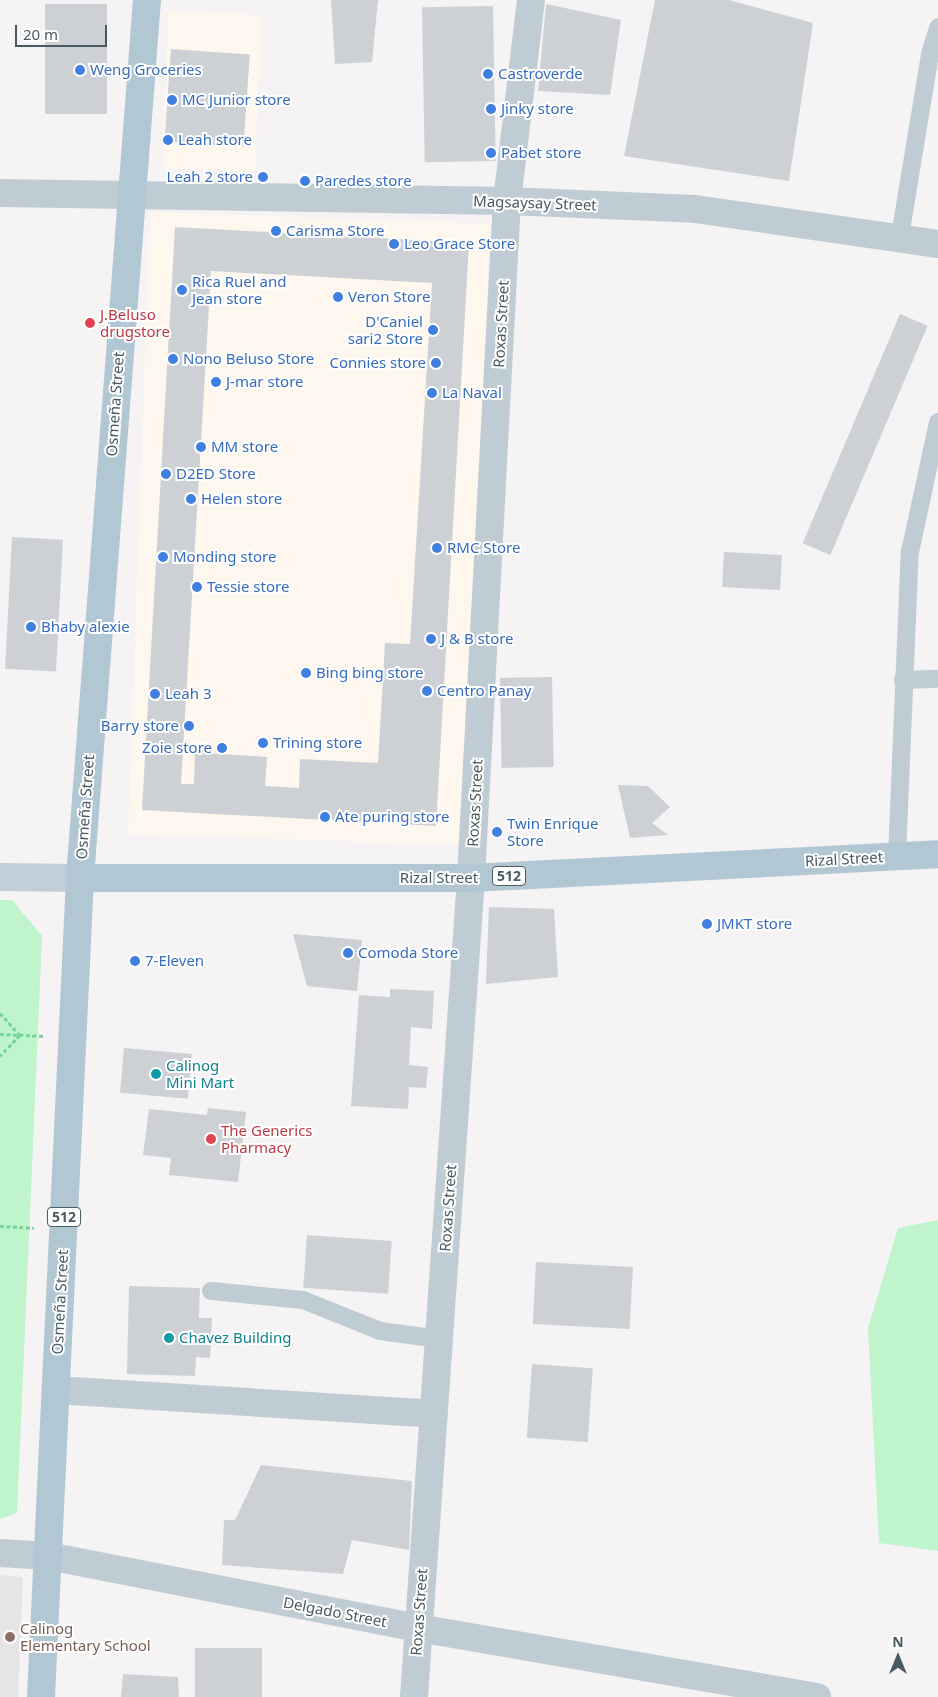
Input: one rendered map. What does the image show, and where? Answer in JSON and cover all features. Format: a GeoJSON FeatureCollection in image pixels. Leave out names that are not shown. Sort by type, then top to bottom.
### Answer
{"type":"FeatureCollection","features":[{"type":"Feature","properties":{"kind":"main road","name":"Osmeña Street"},"geometry":{"type":"LineString","coordinates":[[48,1556],[80,878],[130,198],[147,0]]}},
{"type":"Feature","properties":{"kind":"main road","name":"Rizal Street"},"geometry":{"type":"LineString","coordinates":[[80,878],[471,878],[938,854]]}},
{"type":"Feature","properties":{"kind":"main road","name":"512"},"geometry":{"type":"LineString","coordinates":[[41,1697],[48,1556]]}},
{"type":"Feature","properties":{"kind":"street","name":"Roxas Street"},"geometry":{"type":"LineString","coordinates":[[414,1697],[471,878],[507,201],[531,0]]}},
{"type":"Feature","properties":{"kind":"street","name":"Magsaysay Street"},"geometry":{"type":"LineString","coordinates":[[0,194],[130,198],[507,201],[695,209],[900,236],[938,244]]}},
{"type":"Feature","properties":{"kind":"street","name":"Rizal Street"},"geometry":{"type":"LineString","coordinates":[[0,877],[80,878]]}},
{"type":"Feature","properties":{"kind":"street"},"geometry":{"type":"LineString","coordinates":[[56,1390],[433,1414]]}},
{"type":"Feature","properties":{"kind":"street","name":"Delgado Street"},"geometry":{"type":"LineString","coordinates":[[0,1553],[48,1556],[418,1628],[817,1697]]}},
{"type":"Feature","properties":{"kind":"lane"},"geometry":{"type":"LineString","coordinates":[[900,236],[930,54],[938,27]]}},
{"type":"Feature","properties":{"kind":"lane"},"geometry":{"type":"LineString","coordinates":[[897,856],[903,680],[910,552],[931,483],[938,422]]}},
{"type":"Feature","properties":{"kind":"lane"},"geometry":{"type":"LineString","coordinates":[[903,680],[938,679]]}},
{"type":"Feature","properties":{"kind":"lane"},"geometry":{"type":"LineString","coordinates":[[211,1291],[302,1300],[380,1331],[439,1339]]}},
{"type":"Feature","properties":{"kind":"path"},"geometry":{"type":"LineString","coordinates":[[0,1013],[20,1035]]}},
{"type":"Feature","properties":{"kind":"path"},"geometry":{"type":"LineString","coordinates":[[0,1034],[73,1037]]}},
{"type":"Feature","properties":{"kind":"path"},"geometry":{"type":"LineString","coordinates":[[0,1056],[20,1035]]}},
{"type":"Feature","properties":{"kind":"shaded area"},"geometry":{"type":"Polygon","coordinates":[[[168,12],[261,15],[255,171],[163,168],[168,12]]]}},
{"type":"Feature","properties":{"kind":"shaded area"},"geometry":{"type":"Polygon","coordinates":[[[150,212],[490,224],[468,845],[128,834],[150,212]]]}},
{"type":"Feature","properties":{"kind":"shaded area","name":"Calinog Elementary School"},"geometry":{"type":"Polygon","coordinates":[[[0,1575],[23,1577],[18,1697],[0,1697],[0,1575]]]}},
{"type":"Feature","properties":{"kind":"green space"},"geometry":{"type":"Polygon","coordinates":[[[0,900],[12,900],[42,936],[17,1513],[0,1519],[0,900]]]}},
{"type":"Feature","properties":{"kind":"green space"},"geometry":{"type":"Polygon","coordinates":[[[938,1220],[938,1551],[879,1543],[868,1328],[898,1228],[938,1220]]]}},
{"type":"Feature","properties":{"kind":"building"},"geometry":{"type":"Polygon","coordinates":[[[331,0],[378,0],[372,62],[335,64],[331,0]]]}},
{"type":"Feature","properties":{"kind":"building"},"geometry":{"type":"Polygon","coordinates":[[[655,0],[729,0],[813,23],[789,181],[624,156],[655,0]]]}},
{"type":"Feature","properties":{"kind":"building"},"geometry":{"type":"Polygon","coordinates":[[[45,4],[107,4],[107,114],[45,114],[45,4]]]}},
{"type":"Feature","properties":{"kind":"building"},"geometry":{"type":"Polygon","coordinates":[[[546,4],[621,20],[610,95],[538,91],[546,4]]]}},
{"type":"Feature","properties":{"kind":"building"},"geometry":{"type":"Polygon","coordinates":[[[493,6],[496,161],[425,162],[422,7],[493,6]]]}},
{"type":"Feature","properties":{"kind":"building"},"geometry":{"type":"Polygon","coordinates":[[[171,49],[250,55],[243,147],[165,142],[171,49]]]}},
{"type":"Feature","properties":{"kind":"building"},"geometry":{"type":"Polygon","coordinates":[[[175,227],[469,243],[436,826],[142,810],[175,227]],[[211,271],[181,784],[194,784],[195,752],[267,757],[265,786],[299,788],[300,759],[378,763],[385,643],[410,644],[432,283],[211,271]]]}},
{"type":"Feature","properties":{"kind":"building"},"geometry":{"type":"Polygon","coordinates":[[[900,314],[928,326],[830,555],[803,543],[900,314]]]}},
{"type":"Feature","properties":{"kind":"building"},"geometry":{"type":"Polygon","coordinates":[[[12,537],[63,540],[56,671],[5,669],[12,537]]]}},
{"type":"Feature","properties":{"kind":"building"},"geometry":{"type":"Polygon","coordinates":[[[724,552],[782,555],[780,590],[722,587],[724,552]]]}},
{"type":"Feature","properties":{"kind":"building"},"geometry":{"type":"Polygon","coordinates":[[[552,677],[554,767],[502,768],[500,678],[552,677]]]}},
{"type":"Feature","properties":{"kind":"building"},"geometry":{"type":"Polygon","coordinates":[[[618,785],[648,786],[670,807],[652,823],[668,835],[630,838],[618,785]]]}},
{"type":"Feature","properties":{"kind":"building"},"geometry":{"type":"Polygon","coordinates":[[[489,907],[554,909],[558,977],[486,984],[489,907]]]}},
{"type":"Feature","properties":{"kind":"building"},"geometry":{"type":"Polygon","coordinates":[[[293,934],[362,940],[357,991],[307,986],[293,934]]]}},
{"type":"Feature","properties":{"kind":"building"},"geometry":{"type":"Polygon","coordinates":[[[390,989],[434,991],[432,1029],[411,1027],[409,1065],[428,1067],[426,1088],[409,1087],[408,1109],[351,1106],[359,995],[390,997],[390,989]]]}},
{"type":"Feature","properties":{"kind":"building","name":"Calinog Mini Mart"},"geometry":{"type":"Polygon","coordinates":[[[124,1048],[192,1054],[188,1099],[120,1093],[124,1048]]]}},
{"type":"Feature","properties":{"kind":"building"},"geometry":{"type":"Polygon","coordinates":[[[208,1108],[246,1112],[238,1182],[169,1175],[171,1158],[143,1155],[149,1109],[207,1115],[208,1108]]]}},
{"type":"Feature","properties":{"kind":"building"},"geometry":{"type":"Polygon","coordinates":[[[307,1235],[392,1241],[388,1294],[303,1288],[307,1235]]]}},
{"type":"Feature","properties":{"kind":"building"},"geometry":{"type":"Polygon","coordinates":[[[536,1262],[633,1267],[630,1329],[533,1324],[536,1262]]]}},
{"type":"Feature","properties":{"kind":"building","name":"Chavez Building"},"geometry":{"type":"Polygon","coordinates":[[[129,1286],[200,1288],[199,1318],[212,1318],[210,1358],[196,1357],[195,1376],[127,1374],[129,1286]]]}},
{"type":"Feature","properties":{"kind":"building"},"geometry":{"type":"Polygon","coordinates":[[[532,1364],[593,1368],[588,1442],[527,1438],[532,1364]]]}},
{"type":"Feature","properties":{"kind":"building"},"geometry":{"type":"Polygon","coordinates":[[[261,1465],[412,1481],[409,1550],[352,1540],[343,1574],[222,1565],[224,1520],[235,1520],[261,1465]]]}},
{"type":"Feature","properties":{"kind":"building"},"geometry":{"type":"Polygon","coordinates":[[[195,1648],[262,1648],[262,1697],[195,1697],[195,1648]]]}},
{"type":"Feature","properties":{"kind":"building"},"geometry":{"type":"Polygon","coordinates":[[[123,1674],[178,1677],[179,1697],[121,1697],[123,1674]]]}},
{"type":"Feature","properties":{"kind":"place","name":"Weng Groceries"},"geometry":{"type":"Point","coordinates":[80,70]}},
{"type":"Feature","properties":{"kind":"place","name":"Castroverde"},"geometry":{"type":"Point","coordinates":[488,74]}},
{"type":"Feature","properties":{"kind":"place","name":"MC Junior store"},"geometry":{"type":"Point","coordinates":[172,100]}},
{"type":"Feature","properties":{"kind":"place","name":"Jinky store"},"geometry":{"type":"Point","coordinates":[491,109]}},
{"type":"Feature","properties":{"kind":"place","name":"Leah store"},"geometry":{"type":"Point","coordinates":[168,140]}},
{"type":"Feature","properties":{"kind":"place","name":"Pabet store"},"geometry":{"type":"Point","coordinates":[491,153]}},
{"type":"Feature","properties":{"kind":"place","name":"Leah 2 store"},"geometry":{"type":"Point","coordinates":[263,177]}},
{"type":"Feature","properties":{"kind":"place","name":"Paredes store"},"geometry":{"type":"Point","coordinates":[305,181]}},
{"type":"Feature","properties":{"kind":"place","name":"Carisma Store"},"geometry":{"type":"Point","coordinates":[276,231]}},
{"type":"Feature","properties":{"kind":"place","name":"Leo Grace Store"},"geometry":{"type":"Point","coordinates":[394,244]}},
{"type":"Feature","properties":{"kind":"place","name":"Rica Ruel and Jean store"},"geometry":{"type":"Point","coordinates":[182,290]}},
{"type":"Feature","properties":{"kind":"place","name":"Veron Store"},"geometry":{"type":"Point","coordinates":[338,297]}},
{"type":"Feature","properties":{"kind":"place","name":"J.Beluso drugstore"},"geometry":{"type":"Point","coordinates":[90,323]}},
{"type":"Feature","properties":{"kind":"place","name":"D'Caniel sari2 Store"},"geometry":{"type":"Point","coordinates":[433,330]}},
{"type":"Feature","properties":{"kind":"place","name":"Nono Beluso Store"},"geometry":{"type":"Point","coordinates":[173,359]}},
{"type":"Feature","properties":{"kind":"place","name":"Connies store"},"geometry":{"type":"Point","coordinates":[436,363]}},
{"type":"Feature","properties":{"kind":"place","name":"J-mar store"},"geometry":{"type":"Point","coordinates":[216,382]}},
{"type":"Feature","properties":{"kind":"place","name":"La Naval"},"geometry":{"type":"Point","coordinates":[432,393]}},
{"type":"Feature","properties":{"kind":"place","name":"MM store"},"geometry":{"type":"Point","coordinates":[201,447]}},
{"type":"Feature","properties":{"kind":"place","name":"D2ED Store"},"geometry":{"type":"Point","coordinates":[166,474]}},
{"type":"Feature","properties":{"kind":"place","name":"Helen store"},"geometry":{"type":"Point","coordinates":[191,499]}},
{"type":"Feature","properties":{"kind":"place","name":"RMC Store"},"geometry":{"type":"Point","coordinates":[437,548]}},
{"type":"Feature","properties":{"kind":"place","name":"Monding store"},"geometry":{"type":"Point","coordinates":[163,557]}},
{"type":"Feature","properties":{"kind":"place","name":"Tessie store"},"geometry":{"type":"Point","coordinates":[197,587]}},
{"type":"Feature","properties":{"kind":"place","name":"Bhaby alexie"},"geometry":{"type":"Point","coordinates":[31,627]}},
{"type":"Feature","properties":{"kind":"place","name":"J & B store"},"geometry":{"type":"Point","coordinates":[431,639]}},
{"type":"Feature","properties":{"kind":"place","name":"Bing bing store"},"geometry":{"type":"Point","coordinates":[306,673]}},
{"type":"Feature","properties":{"kind":"place","name":"Centro Panay"},"geometry":{"type":"Point","coordinates":[427,691]}},
{"type":"Feature","properties":{"kind":"place","name":"Leah 3"},"geometry":{"type":"Point","coordinates":[155,694]}},
{"type":"Feature","properties":{"kind":"place","name":"Barry store"},"geometry":{"type":"Point","coordinates":[189,726]}},
{"type":"Feature","properties":{"kind":"place","name":"Trining store"},"geometry":{"type":"Point","coordinates":[263,743]}},
{"type":"Feature","properties":{"kind":"place","name":"Zoie store"},"geometry":{"type":"Point","coordinates":[222,748]}},
{"type":"Feature","properties":{"kind":"place","name":"Ate puring store"},"geometry":{"type":"Point","coordinates":[325,817]}},
{"type":"Feature","properties":{"kind":"place","name":"Twin Enrique Store"},"geometry":{"type":"Point","coordinates":[497,832]}},
{"type":"Feature","properties":{"kind":"place","name":"JMKT store"},"geometry":{"type":"Point","coordinates":[707,924]}},
{"type":"Feature","properties":{"kind":"place","name":"Comoda Store"},"geometry":{"type":"Point","coordinates":[348,953]}},
{"type":"Feature","properties":{"kind":"place","name":"7-Eleven"},"geometry":{"type":"Point","coordinates":[135,961]}},
{"type":"Feature","properties":{"kind":"place","name":"Calinog Mini Mart"},"geometry":{"type":"Point","coordinates":[156,1074]}},
{"type":"Feature","properties":{"kind":"place","name":"The Generics Pharmacy"},"geometry":{"type":"Point","coordinates":[211,1139]}},
{"type":"Feature","properties":{"kind":"place","name":"Chavez Building"},"geometry":{"type":"Point","coordinates":[169,1338]}},
{"type":"Feature","properties":{"kind":"place","name":"Calinog Elementary School"},"geometry":{"type":"Point","coordinates":[10,1637]}}]}
